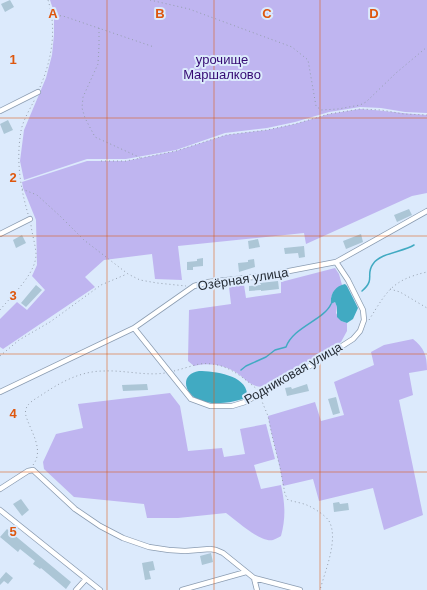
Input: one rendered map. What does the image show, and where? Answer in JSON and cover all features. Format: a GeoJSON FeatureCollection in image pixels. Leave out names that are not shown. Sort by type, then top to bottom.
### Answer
{"type":"FeatureCollection","features":[{"type":"Feature","properties":{"kind":"street"},"geometry":{"type":"LineString","coordinates":[[0,111],[38,92]]}},
{"type":"Feature","properties":{"kind":"street","name":"Озёрная улица"},"geometry":{"type":"LineString","coordinates":[[0,392],[134,328],[194,286],[208,282],[263,276],[336,262],[427,210]]}},
{"type":"Feature","properties":{"kind":"street"},"geometry":{"type":"LineString","coordinates":[[0,234],[30,219]]}},
{"type":"Feature","properties":{"kind":"street","name":"Родниковая улица"},"geometry":{"type":"LineString","coordinates":[[134,328],[191,399],[201,404],[210,406],[232,406],[245,402],[317,362],[353,338],[360,331],[364,320],[363,310],[348,280],[336,262]]}},
{"type":"Feature","properties":{"kind":"street"},"geometry":{"type":"LineString","coordinates":[[0,489],[28,471],[35,471],[75,509],[100,526],[123,538],[149,547],[169,550],[216,550],[223,553],[254,578],[300,590]]}},
{"type":"Feature","properties":{"kind":"street"},"geometry":{"type":"LineString","coordinates":[[0,510],[100,590]]}},
{"type":"Feature","properties":{"kind":"street"},"geometry":{"type":"LineString","coordinates":[[182,590],[246,572]]}},
{"type":"Feature","properties":{"kind":"street"},"geometry":{"type":"LineString","coordinates":[[254,578],[257,590]]}},
{"type":"Feature","properties":{"kind":"street"},"geometry":{"type":"LineString","coordinates":[[76,590],[86,579]]}},
{"type":"Feature","properties":{"kind":"path"},"geometry":{"type":"LineString","coordinates":[[0,310],[29,275],[34,264],[36,254],[30,219],[21,189],[18,166],[21,129],[49,65],[52,39],[51,14],[48,0]]}},
{"type":"Feature","properties":{"kind":"path"},"geometry":{"type":"LineString","coordinates":[[150,0],[189,9],[292,47],[308,60],[316,106],[321,110],[338,110],[360,105],[366,102],[396,73],[427,47]]}},
{"type":"Feature","properties":{"kind":"path"},"geometry":{"type":"LineString","coordinates":[[51,14],[63,16],[154,47]]}},
{"type":"Feature","properties":{"kind":"path"},"geometry":{"type":"LineString","coordinates":[[99,28],[100,46],[98,64],[83,97],[82,108],[85,118],[95,137],[141,158]]}},
{"type":"Feature","properties":{"kind":"path"},"geometry":{"type":"LineString","coordinates":[[101,161],[126,161],[176,152],[226,135],[267,130],[329,114],[360,109],[427,115]]}},
{"type":"Feature","properties":{"kind":"path"},"geometry":{"type":"LineString","coordinates":[[21,189],[37,195],[84,240],[128,274],[140,280],[194,286]]}},
{"type":"Feature","properties":{"kind":"path"},"geometry":{"type":"LineString","coordinates":[[368,322],[390,289],[398,282],[411,276],[427,272]]}},
{"type":"Feature","properties":{"kind":"path"},"geometry":{"type":"LineString","coordinates":[[0,356],[19,340],[55,318],[101,285],[128,274]]}},
{"type":"Feature","properties":{"kind":"path"},"geometry":{"type":"LineString","coordinates":[[390,289],[400,292],[427,308]]}},
{"type":"Feature","properties":{"kind":"path"},"geometry":{"type":"LineString","coordinates":[[28,471],[38,456],[38,450],[25,415],[26,406],[58,384],[72,378],[103,371],[163,374],[198,364],[224,366],[235,372],[260,394],[268,416],[272,440],[280,467],[285,494],[288,500],[307,505],[328,520],[332,530],[331,548],[320,590]]}},
{"type":"Feature","properties":{"kind":"green space","name":"урочище Маршалково"},"geometry":{"type":"Polygon","coordinates":[[[50,0],[427,0],[427,113],[360,107],[329,112],[267,128],[225,133],[176,150],[126,159],[87,159],[24,180],[20,161],[24,130],[46,78],[52,55],[54,12],[50,0]]]}},
{"type":"Feature","properties":{"kind":"green space"},"geometry":{"type":"Polygon","coordinates":[[[360,109],[427,115],[427,193],[412,196],[306,244],[304,233],[178,246],[182,280],[155,279],[152,254],[104,260],[85,277],[95,287],[3,349],[0,347],[0,319],[17,302],[27,310],[45,290],[32,276],[37,265],[36,220],[22,182],[87,161],[126,161],[176,151],[226,135],[267,130],[329,114],[360,109]]]}},
{"type":"Feature","properties":{"kind":"green space"},"geometry":{"type":"Polygon","coordinates":[[[335,268],[339,274],[342,285],[334,292],[331,297],[331,303],[335,302],[337,307],[336,313],[341,321],[347,323],[347,331],[341,342],[263,387],[255,386],[249,383],[237,373],[227,368],[211,364],[194,366],[188,361],[189,310],[231,304],[229,287],[244,285],[246,298],[281,293],[281,282],[335,268]]]}},
{"type":"Feature","properties":{"kind":"green space"},"geometry":{"type":"Polygon","coordinates":[[[413,339],[424,352],[427,370],[409,373],[413,395],[399,400],[423,515],[384,530],[373,488],[319,501],[313,479],[283,486],[268,416],[315,402],[321,421],[344,415],[334,382],[374,365],[371,352],[384,345],[413,339]]]}},
{"type":"Feature","properties":{"kind":"green space"},"geometry":{"type":"Polygon","coordinates":[[[170,393],[180,406],[188,451],[222,448],[224,457],[245,454],[240,429],[266,424],[275,459],[254,465],[261,489],[281,485],[284,523],[281,536],[273,540],[262,538],[255,535],[226,513],[178,518],[147,518],[144,504],[74,497],[44,469],[43,462],[56,434],[83,428],[78,404],[170,393]]]}},
{"type":"Feature","properties":{"kind":"water"},"geometry":{"type":"Polygon","coordinates":[[[345,284],[358,308],[353,319],[347,323],[341,321],[337,317],[337,307],[335,302],[331,304],[331,297],[334,291],[341,285],[345,284]]]}},
{"type":"Feature","properties":{"kind":"water"},"geometry":{"type":"Polygon","coordinates":[[[199,371],[221,373],[235,378],[241,382],[247,394],[243,399],[226,403],[208,403],[197,399],[189,392],[186,383],[189,376],[199,371]]]}},
{"type":"Feature","properties":{"kind":"building"},"geometry":{"type":"Polygon","coordinates":[[[10,0],[14,7],[5,12],[1,4],[10,0]]]}},
{"type":"Feature","properties":{"kind":"building"},"geometry":{"type":"Polygon","coordinates":[[[8,120],[13,130],[4,134],[0,124],[8,120]]]}},
{"type":"Feature","properties":{"kind":"building"},"geometry":{"type":"Polygon","coordinates":[[[409,209],[412,215],[397,222],[394,215],[409,209]]]}},
{"type":"Feature","properties":{"kind":"building"},"geometry":{"type":"Polygon","coordinates":[[[361,234],[363,242],[346,249],[343,241],[361,234]]]}},
{"type":"Feature","properties":{"kind":"building"},"geometry":{"type":"Polygon","coordinates":[[[22,235],[26,243],[16,248],[13,240],[22,235]]]}},
{"type":"Feature","properties":{"kind":"building"},"geometry":{"type":"Polygon","coordinates":[[[258,239],[260,247],[249,249],[248,241],[258,239]]]}},
{"type":"Feature","properties":{"kind":"building"},"geometry":{"type":"Polygon","coordinates":[[[304,246],[305,257],[299,258],[298,253],[285,254],[284,248],[304,246]]]}},
{"type":"Feature","properties":{"kind":"building"},"geometry":{"type":"Polygon","coordinates":[[[203,258],[203,266],[193,267],[193,270],[187,270],[187,262],[197,261],[197,259],[203,258]]]}},
{"type":"Feature","properties":{"kind":"building"},"geometry":{"type":"Polygon","coordinates":[[[254,259],[255,267],[239,272],[238,263],[248,262],[248,260],[254,259]]]}},
{"type":"Feature","properties":{"kind":"building"},"geometry":{"type":"Polygon","coordinates":[[[278,281],[279,289],[249,291],[249,286],[278,281]]]}},
{"type":"Feature","properties":{"kind":"building"},"geometry":{"type":"Polygon","coordinates":[[[36,285],[42,290],[26,307],[21,303],[36,285]]]}},
{"type":"Feature","properties":{"kind":"building"},"geometry":{"type":"Polygon","coordinates":[[[147,384],[148,390],[123,391],[122,385],[147,384]]]}},
{"type":"Feature","properties":{"kind":"building"},"geometry":{"type":"Polygon","coordinates":[[[307,384],[309,391],[287,396],[285,388],[291,387],[292,389],[307,384]]]}},
{"type":"Feature","properties":{"kind":"building"},"geometry":{"type":"Polygon","coordinates":[[[336,397],[340,413],[333,415],[328,399],[336,397]]]}},
{"type":"Feature","properties":{"kind":"building"},"geometry":{"type":"Polygon","coordinates":[[[21,499],[29,510],[22,516],[13,504],[21,499]]]}},
{"type":"Feature","properties":{"kind":"building"},"geometry":{"type":"Polygon","coordinates":[[[339,502],[340,504],[348,503],[349,510],[334,512],[333,503],[339,502]]]}},
{"type":"Feature","properties":{"kind":"building"},"geometry":{"type":"Polygon","coordinates":[[[7,529],[71,582],[66,589],[41,568],[40,569],[33,564],[35,561],[20,549],[18,552],[0,537],[7,529]]]}},
{"type":"Feature","properties":{"kind":"building"},"geometry":{"type":"Polygon","coordinates":[[[211,553],[213,562],[202,565],[200,556],[211,553]]]}},
{"type":"Feature","properties":{"kind":"building"},"geometry":{"type":"Polygon","coordinates":[[[153,561],[155,570],[149,571],[151,579],[145,580],[142,563],[153,561]]]}},
{"type":"Feature","properties":{"kind":"building"},"geometry":{"type":"Polygon","coordinates":[[[6,572],[13,578],[8,584],[4,581],[0,585],[0,579],[6,572]]]}},
{"type":"Feature","properties":{"kind":"waterway"},"geometry":{"type":"LineString","coordinates":[[362,291],[370,280],[370,271],[376,260],[414,245]]}},
{"type":"Feature","properties":{"kind":"waterway"},"geometry":{"type":"LineString","coordinates":[[241,370],[246,366],[266,357],[275,350],[286,347],[295,334],[322,315],[331,304]]}}]}
